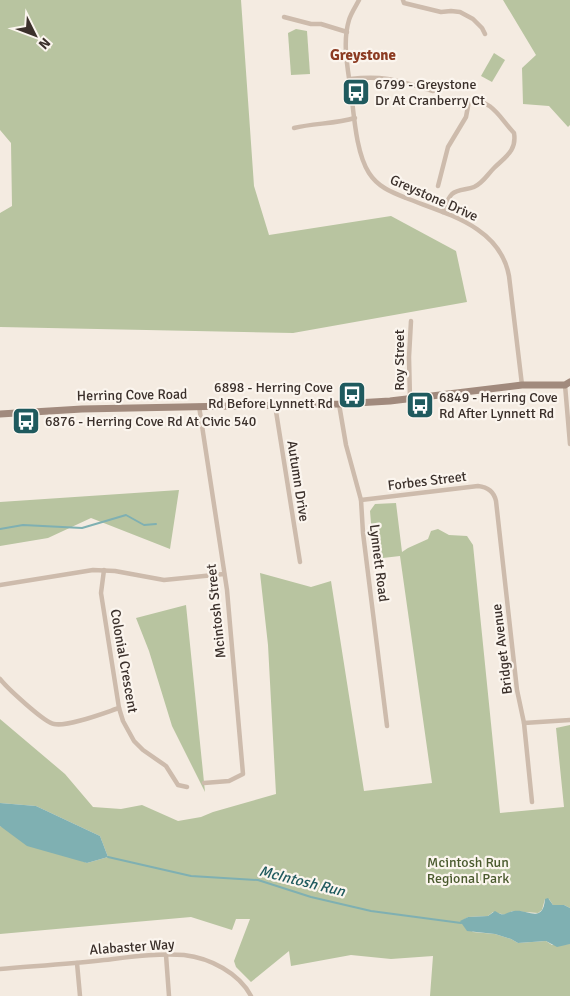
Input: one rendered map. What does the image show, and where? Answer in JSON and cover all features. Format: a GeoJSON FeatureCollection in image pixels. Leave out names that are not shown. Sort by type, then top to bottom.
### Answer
{"type":"FeatureCollection","features":[{"type":"Feature","properties":{"kind":"main road","name":"Herring Cove Road"},"geometry":{"type":"LineString","coordinates":[[0,414],[78,409],[339,404],[410,399],[522,384],[568,385]]}},
{"type":"Feature","properties":{"kind":"street","name":"Greystone Drive"},"geometry":{"type":"LineString","coordinates":[[359,0],[349,20],[345,47],[355,118],[362,158],[366,168],[373,179],[382,187],[442,212],[482,232],[495,244],[503,257],[509,276],[522,384]]}},
{"type":"Feature","properties":{"kind":"street"},"geometry":{"type":"LineString","coordinates":[[404,1],[441,12],[460,12],[473,19],[485,34]]}},
{"type":"Feature","properties":{"kind":"street"},"geometry":{"type":"LineString","coordinates":[[284,17],[311,24],[321,24],[347,32]]}},
{"type":"Feature","properties":{"kind":"street"},"geometry":{"type":"LineString","coordinates":[[350,79],[372,77],[392,79],[433,91],[446,84]]}},
{"type":"Feature","properties":{"kind":"street"},"geometry":{"type":"LineString","coordinates":[[438,186],[448,147],[466,117],[469,101],[483,101],[514,132],[514,144],[507,157],[495,167],[483,182],[473,188],[457,191],[451,195],[442,212]]}},
{"type":"Feature","properties":{"kind":"street"},"geometry":{"type":"LineString","coordinates":[[294,128],[305,124],[335,123],[355,118]]}},
{"type":"Feature","properties":{"kind":"street","name":"Roy Street"},"geometry":{"type":"LineString","coordinates":[[410,399],[408,357],[411,321]]}},
{"type":"Feature","properties":{"kind":"street"},"geometry":{"type":"LineString","coordinates":[[568,385],[570,444]]}},
{"type":"Feature","properties":{"kind":"street","name":"Autumn Drive"},"geometry":{"type":"LineString","coordinates":[[275,404],[300,562]]}},
{"type":"Feature","properties":{"kind":"street","name":"Lynnett Road"},"geometry":{"type":"LineString","coordinates":[[339,404],[346,445],[361,500],[363,533],[387,726]]}},
{"type":"Feature","properties":{"kind":"street","name":"Mcintosh Street"},"geometry":{"type":"LineString","coordinates":[[199,406],[224,574],[243,774],[229,781],[204,783]]}},
{"type":"Feature","properties":{"kind":"street","name":"Forbes Street"},"geometry":{"type":"LineString","coordinates":[[361,500],[478,486],[484,487],[492,493]]}},
{"type":"Feature","properties":{"kind":"street","name":"Bridget Avenue"},"geometry":{"type":"LineString","coordinates":[[492,493],[496,501],[517,690],[524,723],[532,802]]}},
{"type":"Feature","properties":{"kind":"street"},"geometry":{"type":"LineString","coordinates":[[0,585],[58,574],[104,570],[164,580],[224,574]]}},
{"type":"Feature","properties":{"kind":"street","name":"Colonial Crescent"},"geometry":{"type":"LineString","coordinates":[[104,570],[101,592],[119,708],[123,721],[134,741],[143,750],[166,766],[176,783],[187,787]]}},
{"type":"Feature","properties":{"kind":"street"},"geometry":{"type":"LineString","coordinates":[[0,679],[51,724],[66,724],[119,708]]}},
{"type":"Feature","properties":{"kind":"street"},"geometry":{"type":"LineString","coordinates":[[524,723],[570,720]]}},
{"type":"Feature","properties":{"kind":"street"},"geometry":{"type":"LineString","coordinates":[[166,955],[169,996]]}},
{"type":"Feature","properties":{"kind":"street","name":"Alabaster Way"},"geometry":{"type":"LineString","coordinates":[[0,969],[185,955],[208,960],[222,968],[237,978],[251,996]]}},
{"type":"Feature","properties":{"kind":"street"},"geometry":{"type":"LineString","coordinates":[[78,963],[80,996]]}},
{"type":"Feature","properties":{"kind":"green space"},"geometry":{"type":"Polygon","coordinates":[[[0,0],[241,0],[254,186],[269,235],[391,216],[456,251],[467,302],[293,333],[0,327],[0,213],[12,206],[11,143],[0,130],[0,0]]]}},
{"type":"Feature","properties":{"kind":"green space"},"geometry":{"type":"Polygon","coordinates":[[[503,0],[570,0],[570,125],[568,127],[549,106],[523,104],[522,68],[536,55],[503,0]]]}},
{"type":"Feature","properties":{"kind":"green space"},"geometry":{"type":"Polygon","coordinates":[[[296,29],[307,31],[310,74],[291,75],[288,33],[296,29]]]}},
{"type":"Feature","properties":{"kind":"green space"},"geometry":{"type":"Polygon","coordinates":[[[494,53],[505,60],[492,82],[481,76],[494,53]]]}},
{"type":"Feature","properties":{"kind":"green space"},"geometry":{"type":"Polygon","coordinates":[[[179,490],[170,549],[91,518],[48,538],[0,546],[0,502],[179,490]]]}},
{"type":"Feature","properties":{"kind":"green space","name":"Mcintosh Run Regional Park"},"geometry":{"type":"Polygon","coordinates":[[[396,503],[402,552],[428,539],[431,531],[438,529],[449,535],[467,536],[473,545],[500,813],[564,807],[556,728],[570,725],[570,908],[564,905],[553,905],[549,899],[545,899],[542,910],[538,913],[512,911],[506,915],[493,912],[488,916],[468,917],[462,921],[473,932],[495,934],[518,943],[546,941],[552,945],[570,944],[570,996],[430,996],[433,956],[391,959],[351,955],[291,966],[289,951],[251,982],[236,967],[234,961],[250,919],[236,919],[232,930],[191,917],[0,934],[0,826],[87,863],[108,857],[100,836],[36,806],[0,803],[0,719],[65,774],[93,807],[121,809],[142,805],[178,821],[201,817],[276,794],[268,645],[260,573],[311,587],[331,581],[364,791],[432,783],[400,556],[374,559],[370,511],[375,504],[396,503]]]}},
{"type":"Feature","properties":{"kind":"green space"},"geometry":{"type":"Polygon","coordinates":[[[186,605],[205,792],[172,726],[149,651],[136,618],[186,605]]]}},
{"type":"Feature","properties":{"kind":"water"},"geometry":{"type":"Polygon","coordinates":[[[0,803],[36,806],[100,836],[108,857],[87,863],[27,846],[0,826],[0,803]]]}},
{"type":"Feature","properties":{"kind":"water"},"geometry":{"type":"Polygon","coordinates":[[[548,898],[553,905],[564,905],[570,908],[570,944],[557,947],[546,941],[518,943],[495,934],[467,931],[460,921],[468,917],[488,916],[495,911],[503,914],[514,911],[538,913],[544,907],[545,899],[548,898]]]}},
{"type":"Feature","properties":{"kind":"waterway"},"geometry":{"type":"LineString","coordinates":[[0,529],[23,525],[82,528],[126,515],[144,525],[156,524]]}},
{"type":"Feature","properties":{"kind":"waterway","name":"McIntosh Run"},"geometry":{"type":"LineString","coordinates":[[108,857],[191,876],[258,880],[311,897],[371,911],[461,923]]}},
{"type":"Feature","properties":{"kind":"place","name":"6799 - Greystone Dr At Cranberry Ct"},"geometry":{"type":"Point","coordinates":[356,92]}},
{"type":"Feature","properties":{"kind":"place","name":"6898 - Herring Cove Rd Before Lynnett Rd"},"geometry":{"type":"Point","coordinates":[352,395]}},
{"type":"Feature","properties":{"kind":"place","name":"6849 - Herring Cove Rd After Lynnett Rd"},"geometry":{"type":"Point","coordinates":[420,405]}},
{"type":"Feature","properties":{"kind":"place","name":"6876 - Herring Cove Rd At Civic 540"},"geometry":{"type":"Point","coordinates":[26,421]}},
{"type":"Feature","properties":{"kind":"district","name":"Greystone"},"geometry":{"type":"Point","coordinates":[363,55]}}]}
